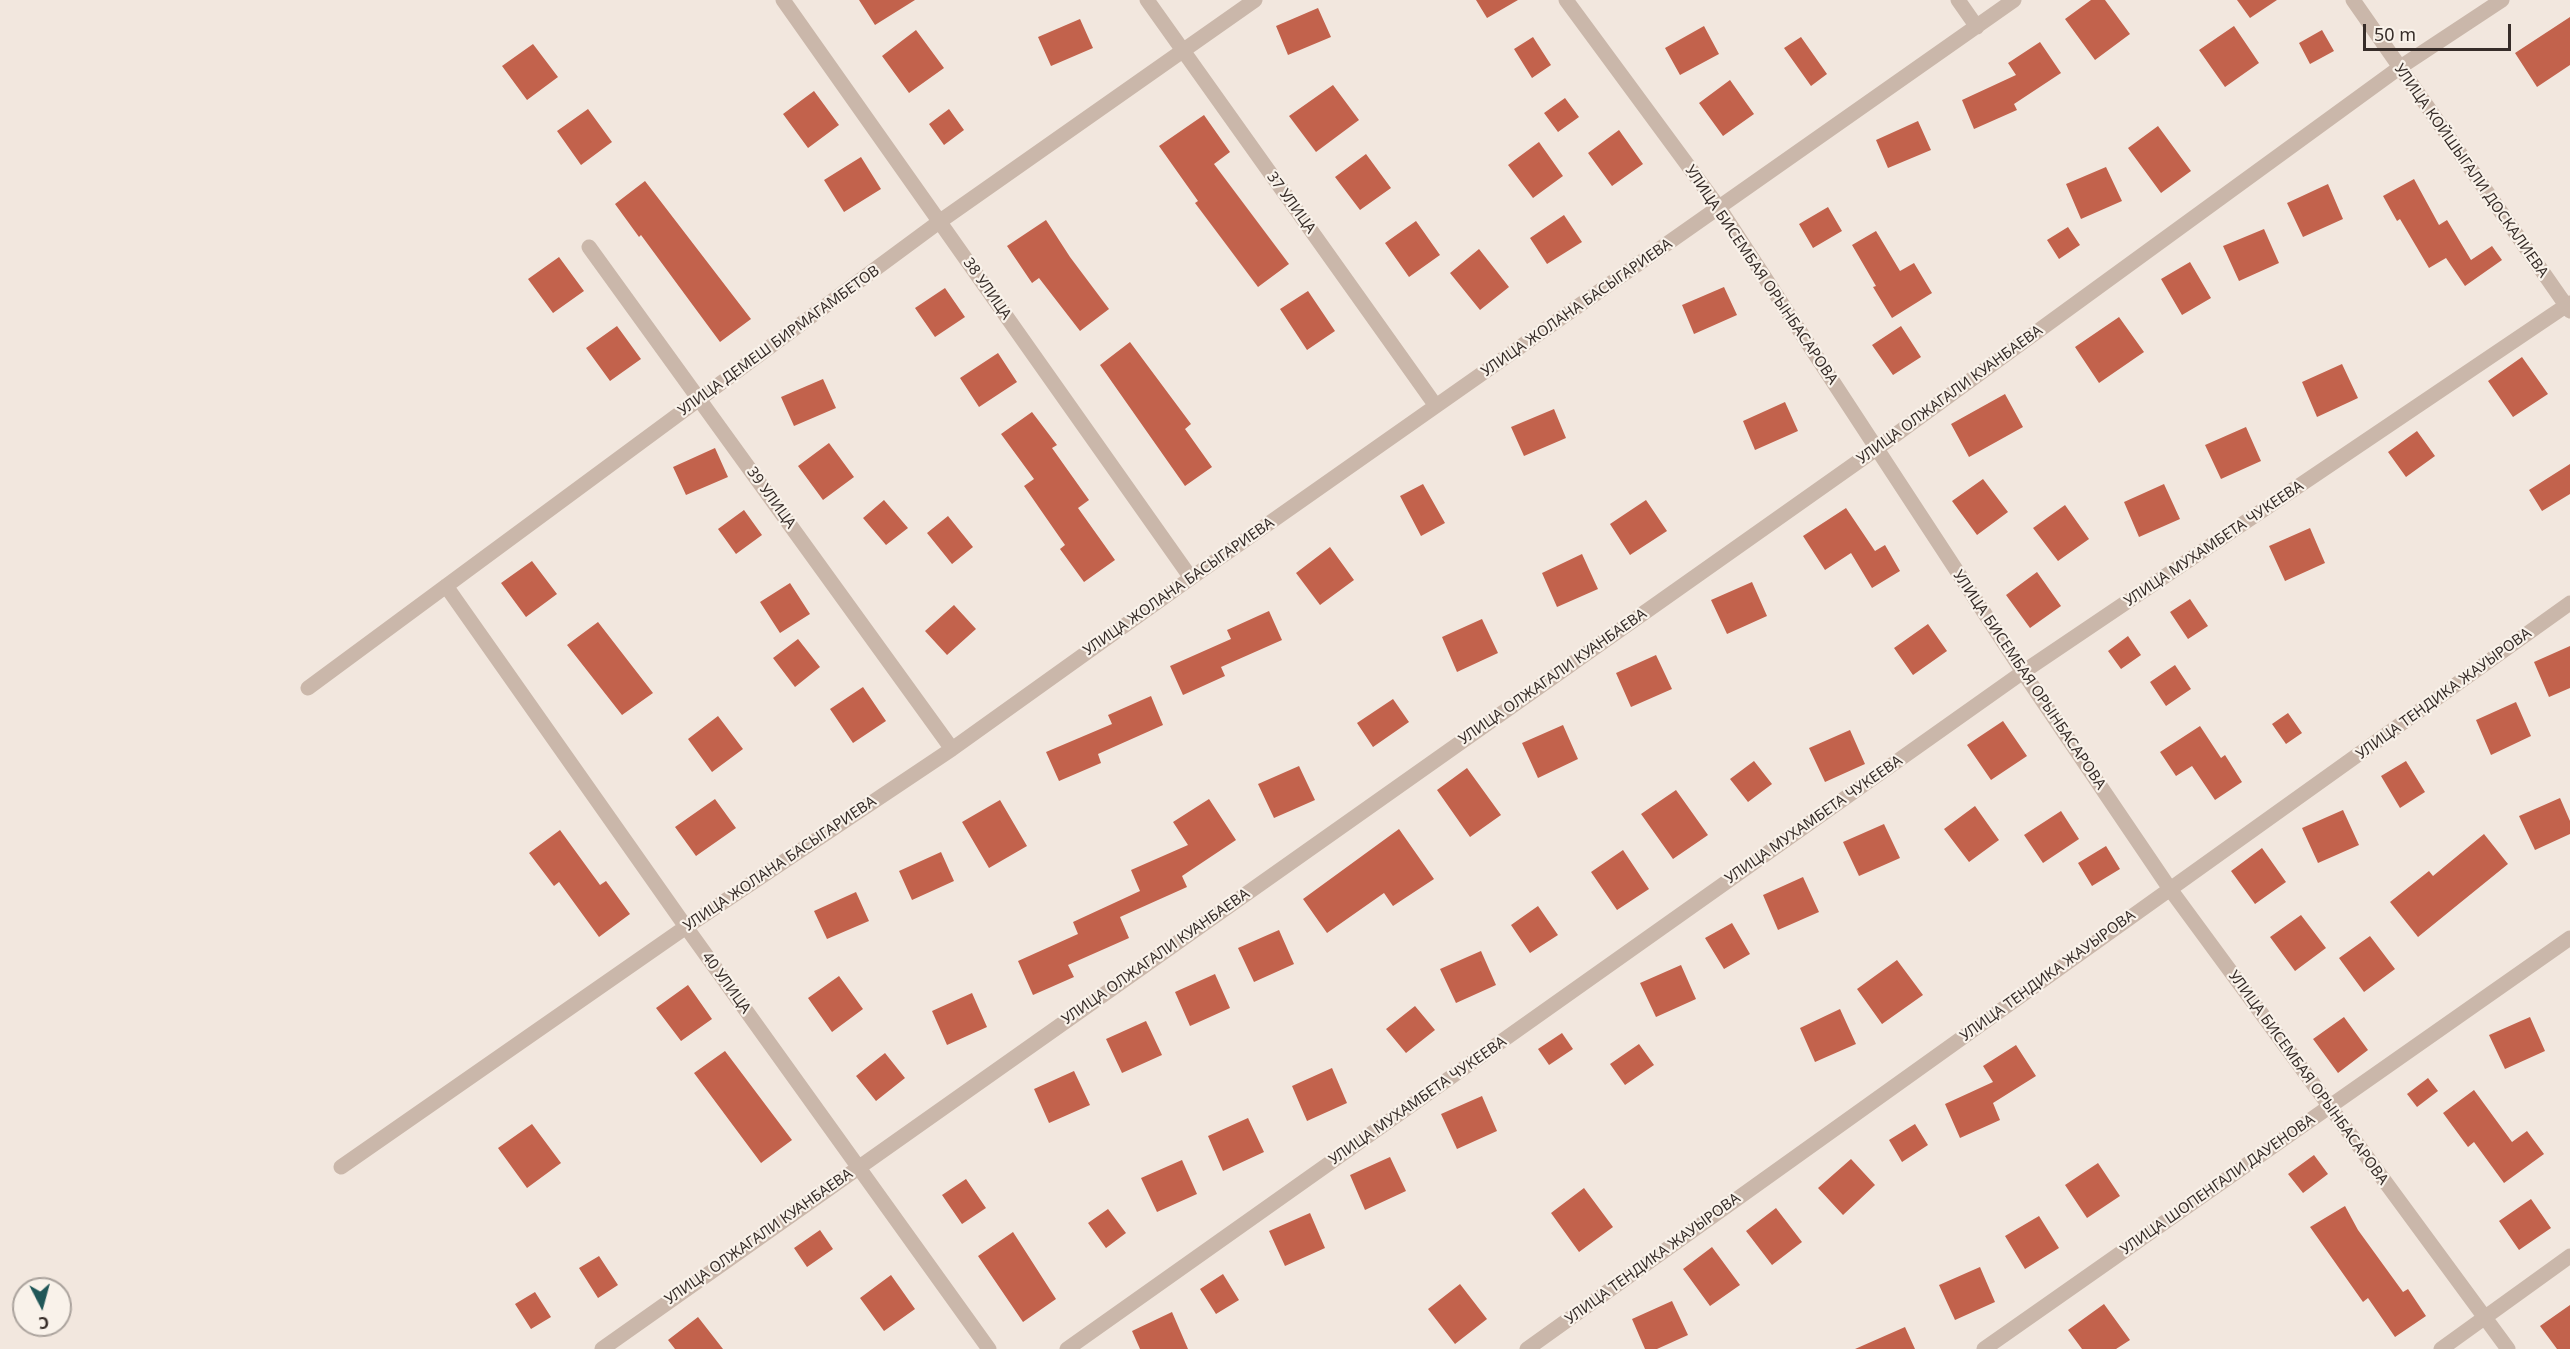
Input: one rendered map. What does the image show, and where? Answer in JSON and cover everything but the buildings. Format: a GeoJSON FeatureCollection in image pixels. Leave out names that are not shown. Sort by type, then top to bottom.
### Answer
{"type":"FeatureCollection","features":[{"type":"Feature","properties":{"kind":"street","name":"38 УЛИЦА"},"geometry":{"type":"LineString","coordinates":[[783,0],[1191,578]]}},
{"type":"Feature","properties":{"kind":"street","name":"37 УЛИЦА"},"geometry":{"type":"LineString","coordinates":[[1147,0],[1436,406]]}},
{"type":"Feature","properties":{"kind":"street","name":"УЛИЦА ДЕМЕШ БИРМАГАМБЕТОВ"},"geometry":{"type":"LineString","coordinates":[[308,688],[939,222],[1255,0]]}},
{"type":"Feature","properties":{"kind":"street","name":"УЛИЦА БИСЕМБАЯ ОРЫНБАСАРОВА"},"geometry":{"type":"LineString","coordinates":[[1566,0],[1719,209],[2023,672],[2170,889],[2508,1349]]}},
{"type":"Feature","properties":{"kind":"street"},"geometry":{"type":"LineString","coordinates":[[1958,0],[1977,27]]}},
{"type":"Feature","properties":{"kind":"street","name":"УЛИЦА ЖОЛАНА БАСЫГАРИЕВА"},"geometry":{"type":"LineString","coordinates":[[341,1167],[686,927],[952,749],[1191,578],[2014,0]]}},
{"type":"Feature","properties":{"kind":"street","name":"УЛИЦА КОЙШЫГАЛИ ДОСКАЛИЕВА"},"geometry":{"type":"LineString","coordinates":[[2354,0],[2399,68],[2569,307]]}},
{"type":"Feature","properties":{"kind":"street","name":"УЛИЦА ОЛЖАГАЛИ КУАНБАЕВА"},"geometry":{"type":"LineString","coordinates":[[602,1349],[1876,449],[2399,68],[2502,0]]}},
{"type":"Feature","properties":{"kind":"street","name":"39 УЛИЦА"},"geometry":{"type":"LineString","coordinates":[[589,247],[952,749]]}},
{"type":"Feature","properties":{"kind":"street","name":"УЛИЦА МУХАМБЕТА ЧУКЕЕВА"},"geometry":{"type":"LineString","coordinates":[[1067,1349],[2023,672],[2569,307]]}},
{"type":"Feature","properties":{"kind":"street","name":"40 УЛИЦА"},"geometry":{"type":"LineString","coordinates":[[446,586],[686,927],[989,1349]]}},
{"type":"Feature","properties":{"kind":"street","name":"УЛИЦА ТЕНДИКА ЖАУЫРОВА"},"geometry":{"type":"LineString","coordinates":[[1527,1349],[2570,603]]}},
{"type":"Feature","properties":{"kind":"street","name":"УЛИЦА ШОПЕНГАЛИ ДАУЕНОВА"},"geometry":{"type":"LineString","coordinates":[[1984,1349],[2570,938]]}},
{"type":"Feature","properties":{"kind":"street"},"geometry":{"type":"LineString","coordinates":[[2441,1349],[2570,1256]]}}]}
